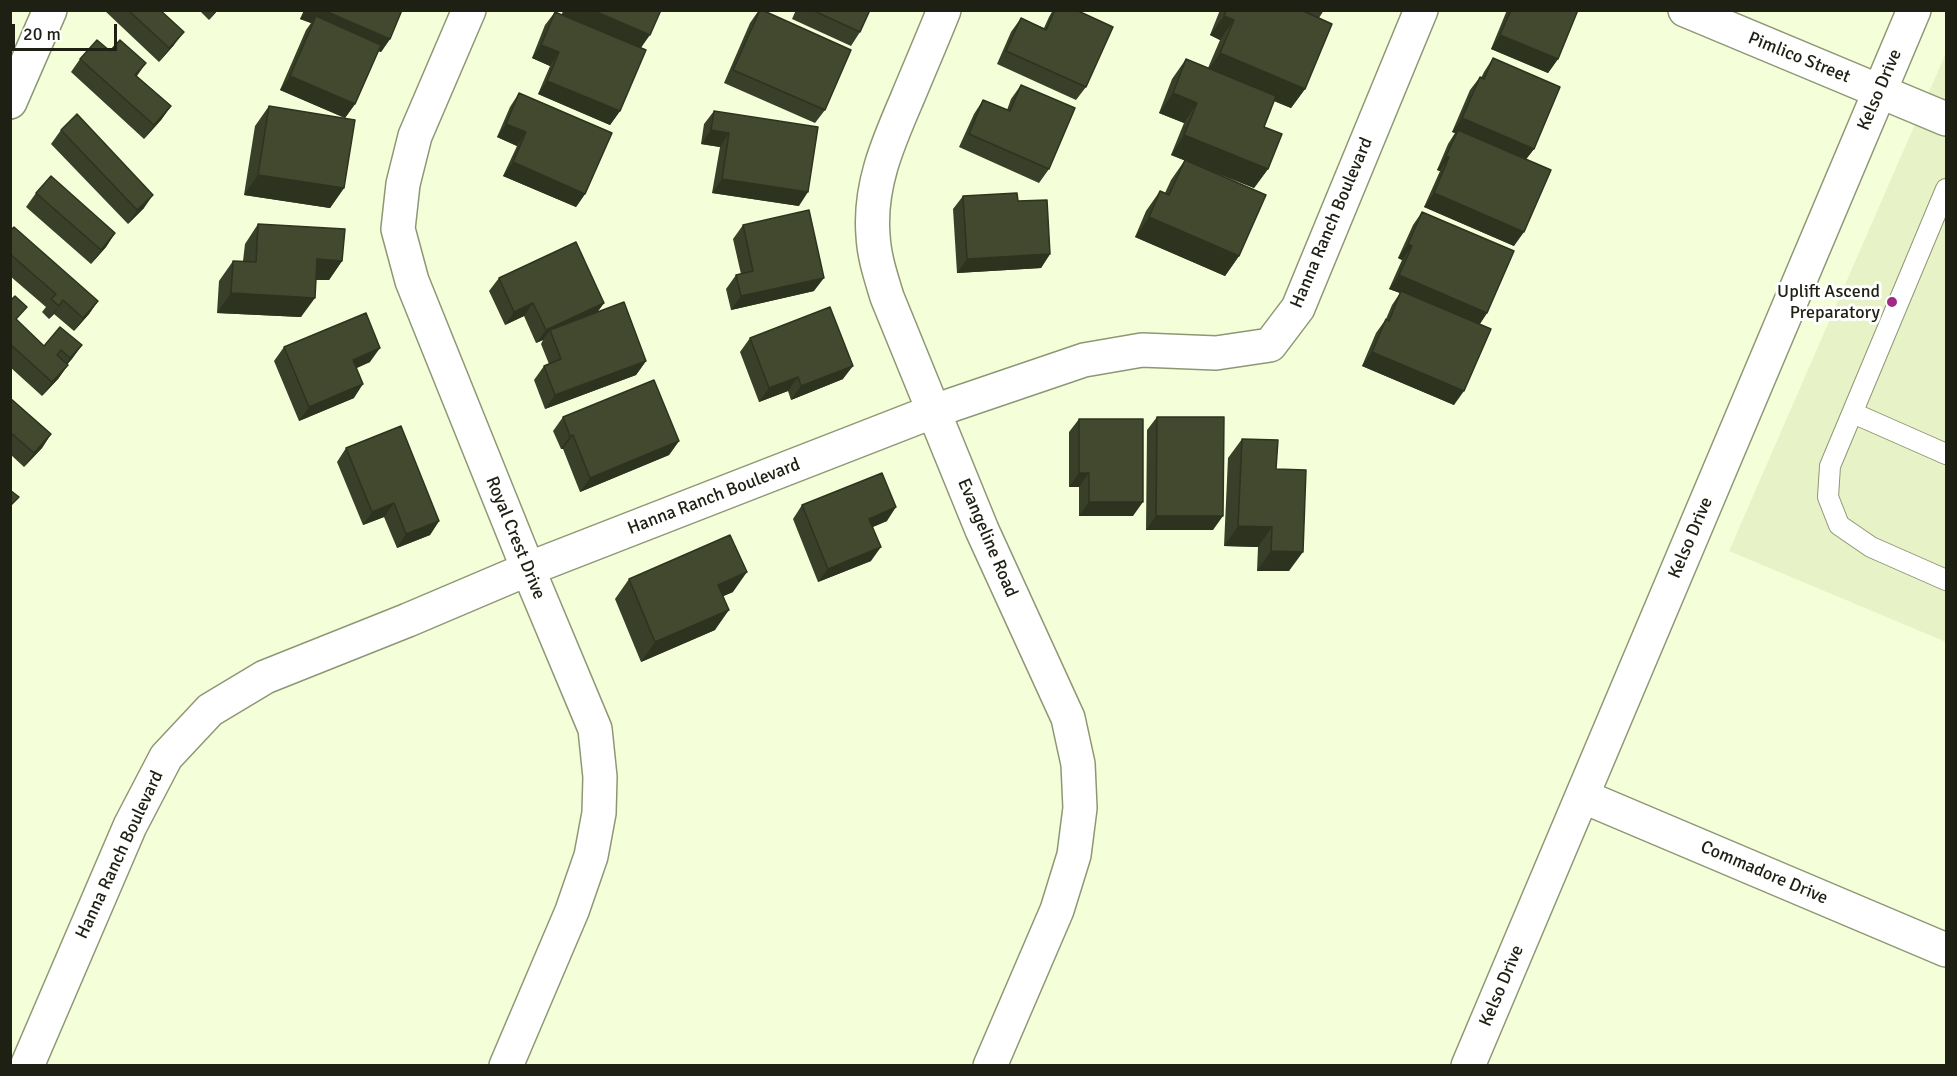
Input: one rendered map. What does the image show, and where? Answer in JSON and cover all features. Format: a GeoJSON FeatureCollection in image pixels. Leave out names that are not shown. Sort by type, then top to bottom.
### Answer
{"type":"FeatureCollection","features":[{"type":"Feature","properties":{"kind":"street"},"geometry":{"type":"LineString","coordinates":[[10,102],[50,10]]}},
{"type":"Feature","properties":{"kind":"street","name":"Royal Crest Drive"},"geometry":{"type":"LineString","coordinates":[[469,10],[415,136],[402,184],[398,229],[412,281],[595,729],[600,777],[599,813],[591,856],[572,911],[506,1065]]}},
{"type":"Feature","properties":{"kind":"street","name":"Evangeline Road"},"geometry":{"type":"LineString","coordinates":[[944,10],[886,148],[878,176],[873,205],[873,234],[877,263],[887,297],[982,530],[1068,718],[1078,764],[1080,808],[1074,855],[1057,910],[990,1065]]}},
{"type":"Feature","properties":{"kind":"street","name":"Hanna Ranch Boulevard"},"geometry":{"type":"LineString","coordinates":[[27,1065],[130,826],[166,758],[210,710],[265,677],[528,569],[934,411],[1084,360],[1142,350],[1216,353],[1270,345],[1298,308],[1421,10]]}},
{"type":"Feature","properties":{"kind":"street","name":"Pimlico Street"},"geometry":{"type":"LineString","coordinates":[[1685,10],[1947,118]]}},
{"type":"Feature","properties":{"kind":"street","name":"Kelso Drive"},"geometry":{"type":"LineString","coordinates":[[1468,1065],[1914,10]]}},
{"type":"Feature","properties":{"kind":"street","name":"Commadore Drive"},"geometry":{"type":"LineString","coordinates":[[1582,796],[1947,950]]}},
{"type":"Feature","properties":{"kind":"lane"},"geometry":{"type":"LineString","coordinates":[[1947,189],[1830,466],[1828,497],[1839,525],[1871,547],[1947,580]]}},
{"type":"Feature","properties":{"kind":"lane"},"geometry":{"type":"LineString","coordinates":[[1852,412],[1947,454]]}},
{"type":"Feature","properties":{"kind":"shaded area","name":"Uplift Ascend Preparatory"},"geometry":{"type":"Polygon","coordinates":[[[1946,53],[1946,642],[1729,551],[1946,53]]]}},
{"type":"Feature","properties":{"kind":"building"},"geometry":{"type":"Polygon","coordinates":[[[128,10],[160,10],[184,32],[169,48],[128,10]]]}},
{"type":"Feature","properties":{"kind":"building"},"geometry":{"type":"Polygon","coordinates":[[[323,10],[402,10],[390,39],[323,10]]]}},
{"type":"Feature","properties":{"kind":"building"},"geometry":{"type":"Polygon","coordinates":[[[592,10],[661,10],[650,35],[592,10]]]}},
{"type":"Feature","properties":{"kind":"building"},"geometry":{"type":"Polygon","coordinates":[[[760,10],[851,50],[825,110],[733,70],[760,10]]]}},
{"type":"Feature","properties":{"kind":"building"},"geometry":{"type":"Polygon","coordinates":[[[812,10],[870,10],[860,32],[812,10]]]}},
{"type":"Feature","properties":{"kind":"building"},"geometry":{"type":"Polygon","coordinates":[[[1055,10],[1076,10],[1113,27],[1086,87],[1006,51],[1021,18],[1046,30],[1055,10]]]}},
{"type":"Feature","properties":{"kind":"building"},"geometry":{"type":"Polygon","coordinates":[[[1226,10],[1301,10],[1332,24],[1305,89],[1220,53],[1234,20],[1224,16],[1226,10]]]}},
{"type":"Feature","properties":{"kind":"building"},"geometry":{"type":"Polygon","coordinates":[[[1511,10],[1578,10],[1558,59],[1500,35],[1511,10]]]}},
{"type":"Feature","properties":{"kind":"building"},"geometry":{"type":"Polygon","coordinates":[[[555,12],[646,50],[620,111],[547,81],[559,52],[541,45],[555,12]]]}},
{"type":"Feature","properties":{"kind":"building"},"geometry":{"type":"Polygon","coordinates":[[[316,16],[381,45],[355,104],[290,76],[316,16]]]}},
{"type":"Feature","properties":{"kind":"building"},"geometry":{"type":"Polygon","coordinates":[[[97,40],[110,51],[120,40],[146,63],[135,75],[171,106],[154,125],[80,59],[97,40]]]}},
{"type":"Feature","properties":{"kind":"building"},"geometry":{"type":"Polygon","coordinates":[[[1493,58],[1560,87],[1534,149],[1462,118],[1480,77],[1484,79],[1493,58]]]}},
{"type":"Feature","properties":{"kind":"building"},"geometry":{"type":"Polygon","coordinates":[[[1186,59],[1276,96],[1264,127],[1282,134],[1268,169],[1184,135],[1197,103],[1173,93],[1186,59]]]}},
{"type":"Feature","properties":{"kind":"building"},"geometry":{"type":"Polygon","coordinates":[[[1021,85],[1075,108],[1049,169],[969,134],[983,100],[1010,111],[1021,85]]]}},
{"type":"Feature","properties":{"kind":"building"},"geometry":{"type":"Polygon","coordinates":[[[519,93],[612,133],[585,194],[513,162],[526,132],[506,124],[519,93]]]}},
{"type":"Feature","properties":{"kind":"building"},"geometry":{"type":"Polygon","coordinates":[[[269,106],[355,120],[344,188],[258,175],[269,106]]]}},
{"type":"Feature","properties":{"kind":"building"},"geometry":{"type":"Polygon","coordinates":[[[714,111],[818,127],[808,192],[722,179],[729,133],[711,130],[714,111]]]}},
{"type":"Feature","properties":{"kind":"building"},"geometry":{"type":"Polygon","coordinates":[[[77,114],[153,195],[137,210],[61,130],[77,114]]]}},
{"type":"Feature","properties":{"kind":"building"},"geometry":{"type":"Polygon","coordinates":[[[1458,130],[1551,170],[1524,232],[1434,193],[1449,157],[1446,156],[1458,130]]]}},
{"type":"Feature","properties":{"kind":"building"},"geometry":{"type":"Polygon","coordinates":[[[1185,160],[1266,195],[1239,256],[1149,217],[1160,191],[1169,195],[1185,160]]]}},
{"type":"Feature","properties":{"kind":"building"},"geometry":{"type":"Polygon","coordinates":[[[51,176],[115,233],[101,250],[36,193],[51,176]]]}},
{"type":"Feature","properties":{"kind":"building"},"geometry":{"type":"Polygon","coordinates":[[[1017,193],[1018,201],[1047,200],[1050,254],[967,259],[963,196],[1017,193]]]}},
{"type":"Feature","properties":{"kind":"building"},"geometry":{"type":"Polygon","coordinates":[[[809,210],[824,278],[741,296],[736,275],[753,271],[743,225],[809,210]]]}},
{"type":"Feature","properties":{"kind":"building"},"geometry":{"type":"Polygon","coordinates":[[[1422,212],[1514,251],[1487,313],[1399,275],[1412,246],[1408,244],[1422,212]]]}},
{"type":"Feature","properties":{"kind":"building"},"geometry":{"type":"Polygon","coordinates":[[[258,224],[345,229],[342,261],[317,259],[315,298],[231,293],[233,261],[256,262],[258,224]]]}},
{"type":"Feature","properties":{"kind":"building"},"geometry":{"type":"Polygon","coordinates":[[[14,227],[98,301],[83,318],[63,300],[59,306],[51,299],[56,294],[10,254],[10,231],[14,227]]]}},
{"type":"Feature","properties":{"kind":"building"},"geometry":{"type":"Polygon","coordinates":[[[576,242],[604,303],[546,330],[533,303],[514,312],[499,278],[576,242]]]}},
{"type":"Feature","properties":{"kind":"building"},"geometry":{"type":"Polygon","coordinates":[[[1401,291],[1491,329],[1464,391],[1372,352],[1386,319],[1389,321],[1401,291]]]}},
{"type":"Feature","properties":{"kind":"building"},"geometry":{"type":"Polygon","coordinates":[[[15,296],[27,307],[16,319],[44,346],[60,327],[82,345],[70,358],[61,350],[57,355],[68,365],[52,382],[10,344],[10,301],[15,296]]]}},
{"type":"Feature","properties":{"kind":"building"},"geometry":{"type":"Polygon","coordinates":[[[624,302],[646,361],[555,395],[544,366],[561,359],[550,330],[624,302]]]}},
{"type":"Feature","properties":{"kind":"building"},"geometry":{"type":"Polygon","coordinates":[[[830,307],[853,366],[801,386],[798,377],[769,388],[750,338],[830,307]]]}},
{"type":"Feature","properties":{"kind":"building"},"geometry":{"type":"Polygon","coordinates":[[[366,313],[380,348],[353,360],[363,384],[309,407],[284,347],[366,313]]]}},
{"type":"Feature","properties":{"kind":"building"},"geometry":{"type":"Polygon","coordinates":[[[654,380],[679,441],[590,478],[573,435],[570,436],[563,417],[654,380]]]}},
{"type":"Feature","properties":{"kind":"building"},"geometry":{"type":"Polygon","coordinates":[[[10,398],[51,434],[34,453],[10,432],[10,398]]]}},
{"type":"Feature","properties":{"kind":"building"},"geometry":{"type":"Polygon","coordinates":[[[1157,417],[1224,417],[1223,516],[1156,516],[1157,417]]]}},
{"type":"Feature","properties":{"kind":"building"},"geometry":{"type":"Polygon","coordinates":[[[1079,419],[1143,419],[1143,502],[1089,502],[1089,473],[1079,473],[1079,419]]]}},
{"type":"Feature","properties":{"kind":"building"},"geometry":{"type":"Polygon","coordinates":[[[401,426],[439,521],[406,534],[394,503],[372,512],[346,448],[401,426]]]}},
{"type":"Feature","properties":{"kind":"building"},"geometry":{"type":"Polygon","coordinates":[[[1242,439],[1278,440],[1276,469],[1306,470],[1303,552],[1271,551],[1272,527],[1238,526],[1242,439]]]}},
{"type":"Feature","properties":{"kind":"building"},"geometry":{"type":"Polygon","coordinates":[[[882,473],[896,507],[869,519],[881,547],[828,569],[802,505],[882,473]]]}},
{"type":"Feature","properties":{"kind":"building"},"geometry":{"type":"Polygon","coordinates":[[[10,490],[19,497],[10,506],[10,490]]]}},
{"type":"Feature","properties":{"kind":"building"},"geometry":{"type":"Polygon","coordinates":[[[730,535],[747,572],[718,585],[729,610],[655,642],[629,579],[730,535]]]}},
{"type":"Feature","properties":{"kind":"place","name":"Uplift Ascend Preparatory"},"geometry":{"type":"Point","coordinates":[1892,302]}}]}
